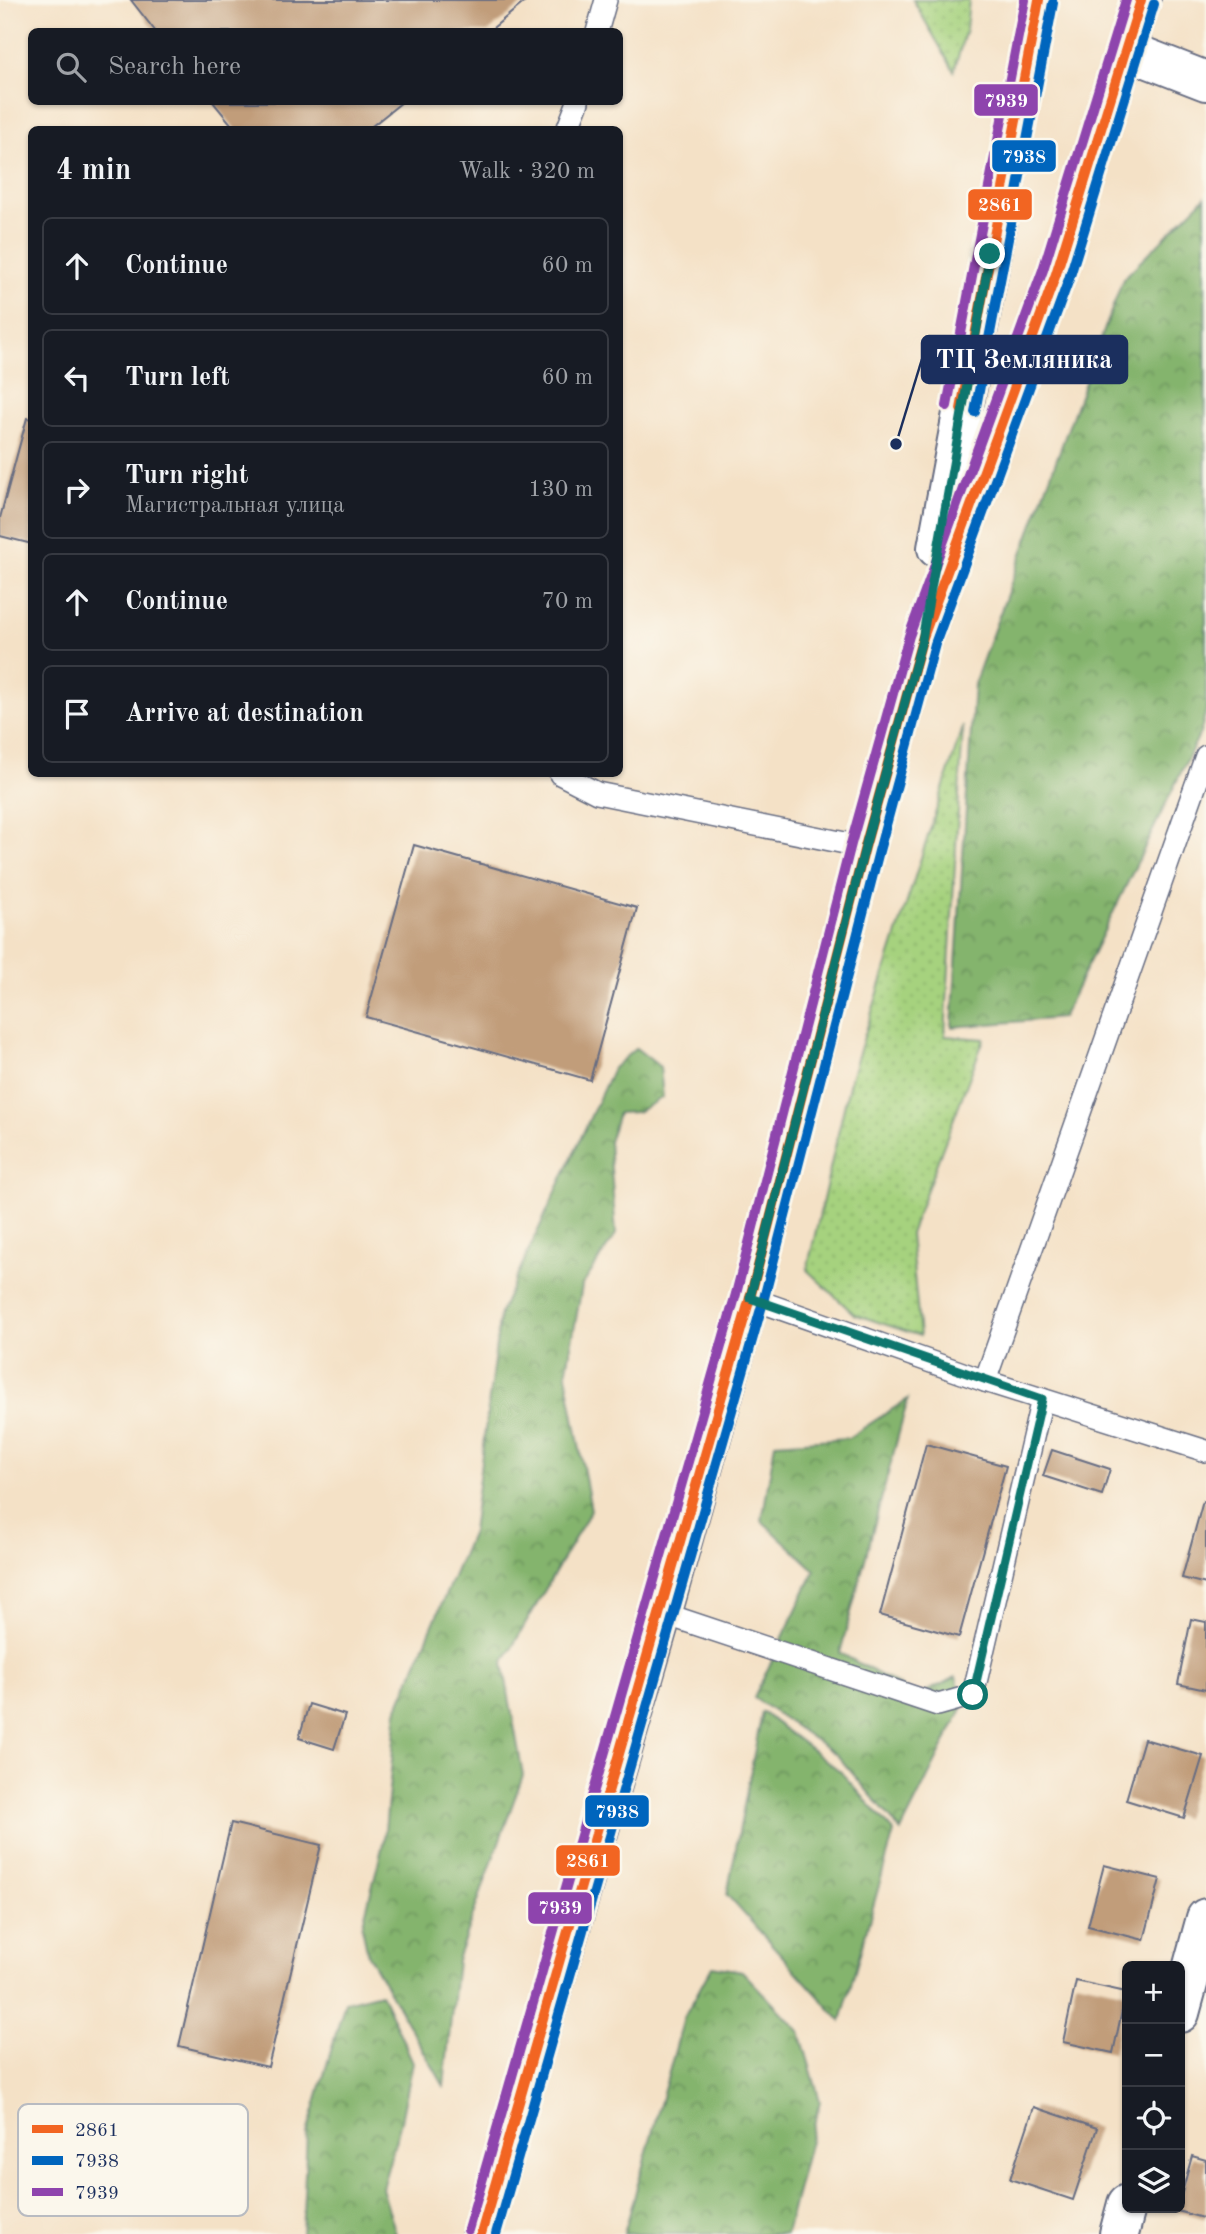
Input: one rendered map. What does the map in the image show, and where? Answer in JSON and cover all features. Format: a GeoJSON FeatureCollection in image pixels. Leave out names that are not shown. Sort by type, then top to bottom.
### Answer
{"type":"FeatureCollection","features":[{"type":"Feature","properties":{"kind":"main road"},"geometry":{"type":"LineString","coordinates":[[922,640],[958,429],[1039,0]]}},
{"type":"Feature","properties":{"kind":"main road"},"geometry":{"type":"LineString","coordinates":[[481,2234],[662,1613],[750,1298],[865,847],[922,640],[1056,274],[1141,0]]}},
{"type":"Feature","properties":{"kind":"main road"},"geometry":{"type":"LineString","coordinates":[[1126,50],[1206,81]]}},
{"type":"Feature","properties":{"kind":"main road"},"geometry":{"type":"LineString","coordinates":[[1185,1995],[1206,1918]]}},
{"type":"Feature","properties":{"kind":"main road"},"geometry":{"type":"LineString","coordinates":[[1119,2234],[1125,2213]]}},
{"type":"Feature","properties":{"kind":"lane"},"geometry":{"type":"LineString","coordinates":[[598,28],[606,0]]}},
{"type":"Feature","properties":{"kind":"lane"},"geometry":{"type":"LineString","coordinates":[[569,126],[577,105]]}},
{"type":"Feature","properties":{"kind":"lane"},"geometry":{"type":"LineString","coordinates":[[985,1381],[1206,756]]}},
{"type":"Feature","properties":{"kind":"lane"},"geometry":{"type":"LineString","coordinates":[[566,777],[597,793],[865,847]]}},
{"type":"Feature","properties":{"kind":"lane"},"geometry":{"type":"LineString","coordinates":[[750,1298],[985,1381],[1206,1451]]}},
{"type":"Feature","properties":{"kind":"lane"},"geometry":{"type":"LineString","coordinates":[[662,1613],[938,1704],[973,1695],[1042,1399]]}},
{"type":"Feature","properties":{"kind":"green space"},"geometry":{"type":"Polygon","coordinates":[[[913,0],[969,0],[966,29],[954,71],[913,0]]]}},
{"type":"Feature","properties":{"kind":"green space"},"geometry":{"type":"Polygon","coordinates":[[[1205,197],[1206,710],[1201,731],[1062,1018],[952,1027],[974,684],[1123,279],[1205,197]]]}},
{"type":"Feature","properties":{"kind":"green space"},"geometry":{"type":"Polygon","coordinates":[[[963,726],[945,1036],[984,1039],[910,1234],[920,1336],[854,1314],[807,1270],[850,1081],[963,726]]]}},
{"type":"Feature","properties":{"kind":"green space"},"geometry":{"type":"Polygon","coordinates":[[[636,1048],[660,1067],[663,1097],[637,1112],[618,1113],[609,1142],[616,1234],[582,1286],[566,1374],[591,1510],[503,1663],[523,1775],[457,1960],[444,2086],[368,1955],[362,1927],[384,1840],[397,1710],[472,1532],[500,1313],[613,1068],[636,1048]]]}},
{"type":"Feature","properties":{"kind":"green space"},"geometry":{"type":"Polygon","coordinates":[[[908,1399],[840,1653],[918,1696],[956,1677],[964,1705],[901,1831],[837,1755],[754,1698],[815,1570],[762,1521],[775,1443],[848,1438],[908,1399]]]}},
{"type":"Feature","properties":{"kind":"green space"},"geometry":{"type":"Polygon","coordinates":[[[762,1712],[840,1771],[894,1832],[841,2021],[727,1895],[762,1712]]]}},
{"type":"Feature","properties":{"kind":"green space"},"geometry":{"type":"Polygon","coordinates":[[[712,1966],[742,1971],[800,2032],[820,2101],[786,2234],[624,2234],[684,2018],[712,1966]]]}},
{"type":"Feature","properties":{"kind":"green space"},"geometry":{"type":"Polygon","coordinates":[[[381,1993],[413,2062],[401,2121],[382,2188],[396,2234],[302,2234],[307,2134],[345,2002],[381,1993]]]}},
{"type":"Feature","properties":{"kind":"building"},"geometry":{"type":"Polygon","coordinates":[[[131,0],[527,0],[493,28],[153,28],[131,0]]]}},
{"type":"Feature","properties":{"kind":"building"},"geometry":{"type":"Polygon","coordinates":[[[215,105],[398,105],[372,126],[233,126],[215,105]]]}},
{"type":"Feature","properties":{"kind":"building"},"geometry":{"type":"Polygon","coordinates":[[[28,418],[28,543],[0,536],[0,518],[28,418]]]}},
{"type":"Feature","properties":{"kind":"building"},"geometry":{"type":"Polygon","coordinates":[[[414,845],[637,908],[590,1080],[366,1017],[414,845]]]}},
{"type":"Feature","properties":{"kind":"building"},"geometry":{"type":"Polygon","coordinates":[[[926,1444],[1006,1466],[959,1637],[880,1615],[926,1444]]]}},
{"type":"Feature","properties":{"kind":"building"},"geometry":{"type":"Polygon","coordinates":[[[1052,1450],[1110,1469],[1102,1495],[1043,1476],[1052,1450]]]}},
{"type":"Feature","properties":{"kind":"building"},"geometry":{"type":"Polygon","coordinates":[[[1203,1501],[1206,1502],[1206,1584],[1182,1578],[1203,1501]]]}},
{"type":"Feature","properties":{"kind":"building"},"geometry":{"type":"Polygon","coordinates":[[[1191,1619],[1206,1622],[1206,1690],[1178,1684],[1191,1619]]]}},
{"type":"Feature","properties":{"kind":"building"},"geometry":{"type":"Polygon","coordinates":[[[309,1704],[345,1715],[334,1749],[299,1738],[309,1704]]]}},
{"type":"Feature","properties":{"kind":"building"},"geometry":{"type":"Polygon","coordinates":[[[1144,1739],[1203,1756],[1184,1818],[1126,1800],[1144,1739]]]}},
{"type":"Feature","properties":{"kind":"building"},"geometry":{"type":"Polygon","coordinates":[[[231,1823],[321,1845],[268,2067],[179,2046],[231,1823]]]}},
{"type":"Feature","properties":{"kind":"building"},"geometry":{"type":"Polygon","coordinates":[[[1104,1865],[1160,1879],[1144,1940],[1088,1926],[1104,1865]]]}},
{"type":"Feature","properties":{"kind":"building"},"geometry":{"type":"Polygon","coordinates":[[[1076,1981],[1122,1991],[1122,2011],[1113,2053],[1063,2042],[1076,1981]]]}},
{"type":"Feature","properties":{"kind":"building"},"geometry":{"type":"Polygon","coordinates":[[[1034,2107],[1097,2128],[1073,2200],[1010,2179],[1034,2107]]]}},
{"type":"Feature","properties":{"kind":"building"},"geometry":{"type":"Polygon","coordinates":[[[1192,2156],[1206,2160],[1206,2219],[1184,2213],[1185,2182],[1192,2156]]]}},
{"type":"Feature","properties":{"kind":"transit line","name":"7939"},"geometry":{"type":"LineString","coordinates":[[947,406],[1025,0]]}},
{"type":"Feature","properties":{"kind":"transit line","name":"2861"},"geometry":{"type":"LineString","coordinates":[[961,409],[1039,0]]}},
{"type":"Feature","properties":{"kind":"transit line","name":"7939"},"geometry":{"type":"LineString","coordinates":[[468,2230],[736,1294],[851,844],[909,636],[1043,270],[1126,0]]}},
{"type":"Feature","properties":{"kind":"transit line","name":"2861"},"geometry":{"type":"LineString","coordinates":[[481,2234],[750,1298],[865,847],[922,640],[1056,274],[1141,0]]}},
{"type":"Feature","properties":{"kind":"transit line","name":"7938"},"geometry":{"type":"LineString","coordinates":[[975,412],[1053,3]]}},
{"type":"Feature","properties":{"kind":"transit line","name":"7938"},"geometry":{"type":"LineString","coordinates":[[496,2234],[763,1302],[935,644],[1069,279],[1154,4]]}},
{"type":"Feature","properties":{"kind":"place","name":"ТЦ Земляника"},"geometry":{"type":"Point","coordinates":[896,444]}},
{"type":"Feature","properties":{"kind":"route"},"geometry":{"type":"LineString","coordinates":[[973,1695],[1042,1399],[750,1298],[865,847],[922,640],[990,254]]}}]}
